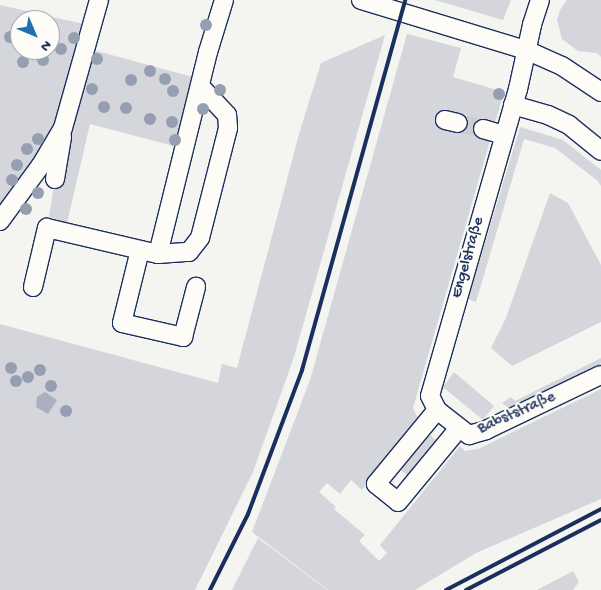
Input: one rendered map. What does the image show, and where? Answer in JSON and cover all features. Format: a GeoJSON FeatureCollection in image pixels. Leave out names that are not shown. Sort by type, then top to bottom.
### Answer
{"type":"FeatureCollection","features":[{"type":"Feature","properties":{"kind":"street"},"geometry":{"type":"LineString","coordinates":[[55,178],[63,128],[99,0]]}},
{"type":"Feature","properties":{"kind":"street"},"geometry":{"type":"LineString","coordinates":[[158,254],[201,87],[208,52],[224,0]]}},
{"type":"Feature","properties":{"kind":"street"},"geometry":{"type":"LineString","coordinates":[[361,0],[526,50],[562,66],[601,92]]}},
{"type":"Feature","properties":{"kind":"street","name":"Engelstraße"},"geometry":{"type":"LineString","coordinates":[[437,410],[430,396],[513,105],[540,0]]}},
{"type":"Feature","properties":{"kind":"street"},"geometry":{"type":"LineString","coordinates":[[33,287],[47,228],[158,254],[189,252],[200,238],[216,183],[228,128],[227,115],[201,87]]}},
{"type":"Feature","properties":{"kind":"street"},"geometry":{"type":"LineString","coordinates":[[513,105],[548,115],[584,136],[601,151]]}},
{"type":"Feature","properties":{"kind":"street"},"geometry":{"type":"LineString","coordinates":[[0,220],[40,165],[63,128]]}},
{"type":"Feature","properties":{"kind":"street"},"geometry":{"type":"LineString","coordinates":[[483,129],[504,136]]}},
{"type":"Feature","properties":{"kind":"street"},"geometry":{"type":"LineString","coordinates":[[140,250],[122,323],[183,337],[196,288]]}},
{"type":"Feature","properties":{"kind":"street","name":"Babststraße"},"geometry":{"type":"LineString","coordinates":[[437,410],[469,435],[601,375]]}},
{"type":"Feature","properties":{"kind":"street"},"geometry":{"type":"LineString","coordinates":[[437,410],[376,484],[398,502],[459,428]]}},
{"type":"Feature","properties":{"kind":"shaded area"},"geometry":{"type":"Polygon","coordinates":[[[435,0],[511,0],[503,20],[435,0]]]}},
{"type":"Feature","properties":{"kind":"shaded area"},"geometry":{"type":"Polygon","coordinates":[[[567,0],[601,0],[601,57],[597,53],[578,51],[562,39],[557,20],[560,10],[567,0]]]}},
{"type":"Feature","properties":{"kind":"shaded area"},"geometry":{"type":"Polygon","coordinates":[[[0,5],[22,10],[10,10],[10,60],[60,60],[60,19],[88,25],[54,137],[0,209],[0,5]]]}},
{"type":"Feature","properties":{"kind":"shaded area"},"geometry":{"type":"Polygon","coordinates":[[[407,34],[461,48],[453,77],[504,92],[413,408],[420,423],[362,490],[351,480],[340,494],[327,483],[319,492],[336,507],[334,509],[365,535],[359,541],[379,561],[387,553],[380,545],[460,446],[465,451],[478,449],[601,389],[601,499],[476,553],[415,590],[328,590],[252,532],[310,380],[407,34]]]}},
{"type":"Feature","properties":{"kind":"shaded area"},"geometry":{"type":"Polygon","coordinates":[[[385,35],[294,357],[253,472],[195,590],[0,590],[0,324],[218,383],[222,364],[237,368],[299,134],[321,63],[385,35]]]}},
{"type":"Feature","properties":{"kind":"shaded area"},"geometry":{"type":"Polygon","coordinates":[[[93,50],[193,77],[185,149],[90,124],[67,223],[49,217],[55,179],[93,50]]]}},
{"type":"Feature","properties":{"kind":"shaded area"},"geometry":{"type":"Polygon","coordinates":[[[520,127],[563,140],[601,170],[601,186],[598,181],[555,148],[524,139],[476,302],[468,299],[520,127]]]}},
{"type":"Feature","properties":{"kind":"shaded area"},"geometry":{"type":"Polygon","coordinates":[[[550,193],[568,203],[601,265],[601,322],[512,366],[491,348],[506,318],[550,193]]]}},
{"type":"Feature","properties":{"kind":"shaded area"},"geometry":{"type":"Polygon","coordinates":[[[601,358],[601,363],[510,409],[502,403],[511,397],[515,401],[601,358]]]}},
{"type":"Feature","properties":{"kind":"shaded area"},"geometry":{"type":"Polygon","coordinates":[[[454,372],[494,406],[483,420],[443,387],[454,372]]]}},
{"type":"Feature","properties":{"kind":"shaded area"},"geometry":{"type":"Polygon","coordinates":[[[430,435],[440,443],[410,478],[401,470],[430,435]]]}},
{"type":"Feature","properties":{"kind":"shaded area"},"geometry":{"type":"Polygon","coordinates":[[[258,538],[327,590],[232,590],[258,538]]]}},
{"type":"Feature","properties":{"kind":"shaded area"},"geometry":{"type":"Polygon","coordinates":[[[573,571],[579,582],[573,590],[537,590],[573,571]]]}},
{"type":"Feature","properties":{"kind":"water"},"geometry":{"type":"Polygon","coordinates":[[[45,392],[57,400],[48,414],[36,407],[37,397],[45,392]]]}},
{"type":"Feature","properties":{"kind":"tunnel"},"geometry":{"type":"LineString","coordinates":[[458,123],[483,129]]}},
{"type":"Feature","properties":{"kind":"railway"},"geometry":{"type":"LineString","coordinates":[[210,590],[248,514],[302,370],[405,0]]}},
{"type":"Feature","properties":{"kind":"railway"},"geometry":{"type":"LineString","coordinates":[[446,590],[601,509]]}},
{"type":"Feature","properties":{"kind":"railway"},"geometry":{"type":"LineString","coordinates":[[466,590],[601,520]]}}]}
